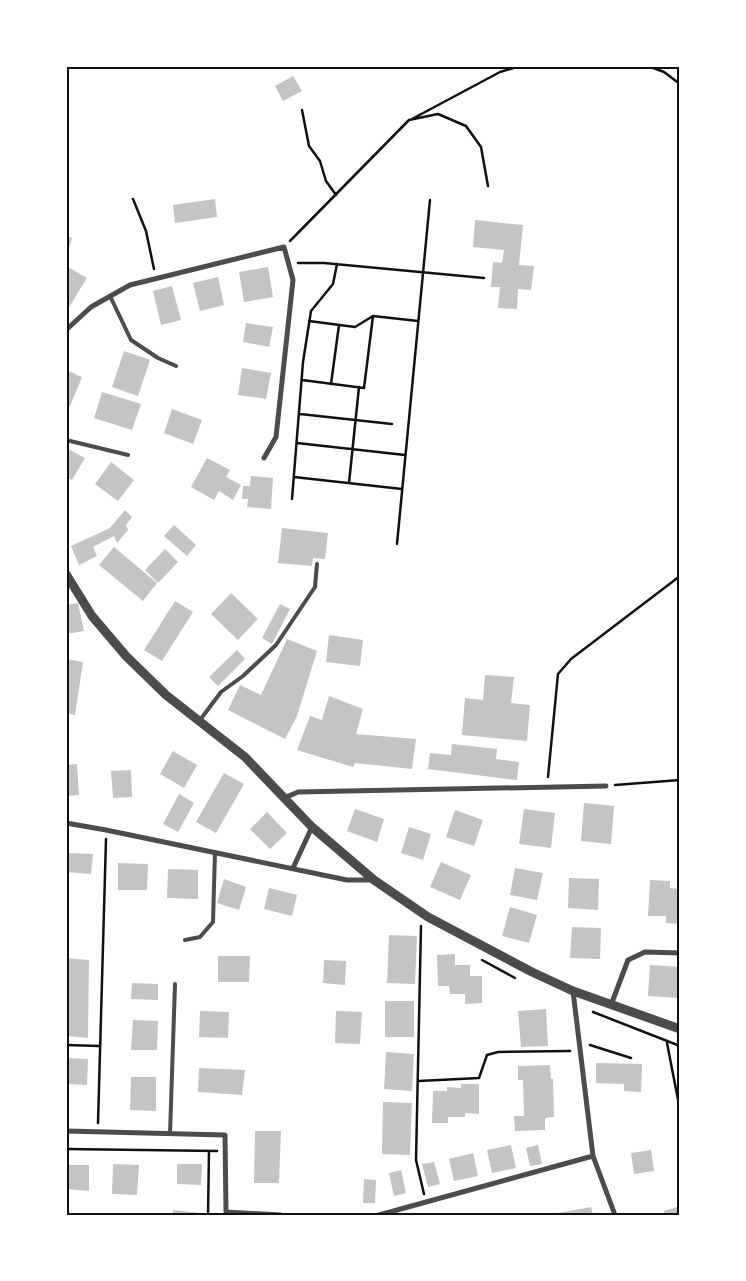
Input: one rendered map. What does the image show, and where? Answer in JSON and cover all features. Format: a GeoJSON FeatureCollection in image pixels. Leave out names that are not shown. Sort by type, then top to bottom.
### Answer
{"type":"FeatureCollection","features":[{"type":"Feature","properties":{"kind":"street"},"geometry":{"type":"LineString","coordinates":[[66,330],[91,307],[130,285],[284,247],[293,280],[276,437],[264,458]]}},
{"type":"Feature","properties":{"kind":"street"},"geometry":{"type":"LineString","coordinates":[[66,574],[92,616],[126,656],[166,695],[245,758],[312,827],[374,880],[428,917],[508,960],[573,991],[680,1029]]}},
{"type":"Feature","properties":{"kind":"street"},"geometry":{"type":"LineString","coordinates":[[284,798],[298,792],[606,786]]}},
{"type":"Feature","properties":{"kind":"street"},"geometry":{"type":"LineString","coordinates":[[66,824],[106,830],[347,880],[374,880]]}},
{"type":"Feature","properties":{"kind":"street"},"geometry":{"type":"LineString","coordinates":[[293,868],[312,827]]}},
{"type":"Feature","properties":{"kind":"street"},"geometry":{"type":"LineString","coordinates":[[611,1005],[628,960],[645,952],[680,953]]}},
{"type":"Feature","properties":{"kind":"street"},"geometry":{"type":"LineString","coordinates":[[573,991],[593,1156],[615,1215]]}},
{"type":"Feature","properties":{"kind":"street"},"geometry":{"type":"LineString","coordinates":[[66,1132],[225,1135],[226,1212],[281,1215]]}},
{"type":"Feature","properties":{"kind":"street"},"geometry":{"type":"LineString","coordinates":[[379,1215],[593,1156]]}},
{"type":"Feature","properties":{"kind":"lane"},"geometry":{"type":"LineString","coordinates":[[110,296],[131,340],[176,366]]}},
{"type":"Feature","properties":{"kind":"lane"},"geometry":{"type":"LineString","coordinates":[[66,440],[128,455]]}},
{"type":"Feature","properties":{"kind":"lane"},"geometry":{"type":"LineString","coordinates":[[198,721],[220,692],[243,676],[276,645],[312,593],[315,587],[317,564]]}},
{"type":"Feature","properties":{"kind":"lane"},"geometry":{"type":"LineString","coordinates":[[186,940],[200,937],[213,922],[215,852]]}},
{"type":"Feature","properties":{"kind":"lane"},"geometry":{"type":"LineString","coordinates":[[170,1134],[175,984]]}},
{"type":"Feature","properties":{"kind":"path"},"geometry":{"type":"LineString","coordinates":[[284,247],[409,120],[500,72],[520,66]]}},
{"type":"Feature","properties":{"kind":"path"},"geometry":{"type":"LineString","coordinates":[[648,66],[664,72],[680,84]]}},
{"type":"Feature","properties":{"kind":"path"},"geometry":{"type":"LineString","coordinates":[[302,110],[309,146],[320,161],[326,181],[336,195]]}},
{"type":"Feature","properties":{"kind":"path"},"geometry":{"type":"LineString","coordinates":[[409,120],[438,114],[466,126],[481,147],[488,186]]}},
{"type":"Feature","properties":{"kind":"path"},"geometry":{"type":"LineString","coordinates":[[133,199],[146,231],[156,278]]}},
{"type":"Feature","properties":{"kind":"path"},"geometry":{"type":"LineString","coordinates":[[396,544],[430,200]]}},
{"type":"Feature","properties":{"kind":"path"},"geometry":{"type":"LineString","coordinates":[[289,263],[337,264],[484,278]]}},
{"type":"Feature","properties":{"kind":"path"},"geometry":{"type":"LineString","coordinates":[[292,499],[302,380],[311,310],[333,284],[337,264]]}},
{"type":"Feature","properties":{"kind":"path"},"geometry":{"type":"LineString","coordinates":[[310,321],[355,328],[373,316],[418,321]]}},
{"type":"Feature","properties":{"kind":"path"},"geometry":{"type":"LineString","coordinates":[[302,380],[364,388],[373,316]]}},
{"type":"Feature","properties":{"kind":"path"},"geometry":{"type":"LineString","coordinates":[[330,384],[339,325]]}},
{"type":"Feature","properties":{"kind":"path"},"geometry":{"type":"LineString","coordinates":[[349,483],[359,387]]}},
{"type":"Feature","properties":{"kind":"path"},"geometry":{"type":"LineString","coordinates":[[300,414],[392,424]]}},
{"type":"Feature","properties":{"kind":"path"},"geometry":{"type":"LineString","coordinates":[[297,443],[405,455]]}},
{"type":"Feature","properties":{"kind":"path"},"geometry":{"type":"LineString","coordinates":[[294,476],[402,489]]}},
{"type":"Feature","properties":{"kind":"path"},"geometry":{"type":"LineString","coordinates":[[547,788],[558,674],[571,659],[680,576]]}},
{"type":"Feature","properties":{"kind":"path"},"geometry":{"type":"LineString","coordinates":[[606,786],[680,780]]}},
{"type":"Feature","properties":{"kind":"path"},"geometry":{"type":"LineString","coordinates":[[97,1132],[106,830]]}},
{"type":"Feature","properties":{"kind":"path"},"geometry":{"type":"LineString","coordinates":[[426,1202],[416,1160],[421,926],[428,917]]}},
{"type":"Feature","properties":{"kind":"path"},"geometry":{"type":"LineString","coordinates":[[578,1041],[631,1058]]}},
{"type":"Feature","properties":{"kind":"path"},"geometry":{"type":"LineString","coordinates":[[680,1046],[667,1043],[680,1110]]}},
{"type":"Feature","properties":{"kind":"path"},"geometry":{"type":"LineString","coordinates":[[66,1045],[99,1046]]}},
{"type":"Feature","properties":{"kind":"path"},"geometry":{"type":"LineString","coordinates":[[419,1080],[479,1078],[487,1055],[498,1052],[580,1051]]}},
{"type":"Feature","properties":{"kind":"path"},"geometry":{"type":"LineString","coordinates":[[66,1149],[226,1151]]}},
{"type":"Feature","properties":{"kind":"path"},"geometry":{"type":"LineString","coordinates":[[208,1215],[209,1151]]}},
{"type":"Feature","properties":{"kind":"building"},"geometry":{"type":"Polygon","coordinates":[[[293,76],[302,91],[283,101],[275,86],[293,76]]]}},
{"type":"Feature","properties":{"kind":"building"},"geometry":{"type":"Polygon","coordinates":[[[215,199],[217,217],[175,223],[173,205],[215,199]]]}},
{"type":"Feature","properties":{"kind":"building"},"geometry":{"type":"Polygon","coordinates":[[[475,220],[523,225],[519,265],[534,266],[531,290],[518,289],[517,309],[498,308],[500,287],[491,287],[493,262],[502,263],[504,250],[473,247],[475,220]]]}},
{"type":"Feature","properties":{"kind":"building"},"geometry":{"type":"Polygon","coordinates":[[[66,236],[72,238],[68,251],[66,250],[66,236]]]}},
{"type":"Feature","properties":{"kind":"building"},"geometry":{"type":"Polygon","coordinates":[[[66,266],[87,278],[66,312],[66,266]]]}},
{"type":"Feature","properties":{"kind":"building"},"geometry":{"type":"Polygon","coordinates":[[[268,267],[273,297],[244,302],[239,272],[268,267]]]}},
{"type":"Feature","properties":{"kind":"building"},"geometry":{"type":"Polygon","coordinates":[[[218,277],[224,305],[200,311],[193,283],[218,277]]]}},
{"type":"Feature","properties":{"kind":"building"},"geometry":{"type":"Polygon","coordinates":[[[172,286],[181,320],[161,325],[153,291],[172,286]]]}},
{"type":"Feature","properties":{"kind":"building"},"geometry":{"type":"Polygon","coordinates":[[[246,323],[273,327],[269,347],[243,342],[246,323]]]}},
{"type":"Feature","properties":{"kind":"building"},"geometry":{"type":"Polygon","coordinates":[[[124,351],[150,360],[138,396],[112,387],[124,351]]]}},
{"type":"Feature","properties":{"kind":"building"},"geometry":{"type":"Polygon","coordinates":[[[242,368],[271,373],[266,399],[238,395],[242,368]]]}},
{"type":"Feature","properties":{"kind":"building"},"geometry":{"type":"Polygon","coordinates":[[[66,370],[82,377],[70,406],[66,405],[66,370]]]}},
{"type":"Feature","properties":{"kind":"building"},"geometry":{"type":"Polygon","coordinates":[[[102,392],[141,404],[132,430],[94,418],[102,392]]]}},
{"type":"Feature","properties":{"kind":"building"},"geometry":{"type":"Polygon","coordinates":[[[172,409],[202,420],[193,444],[164,433],[172,409]]]}},
{"type":"Feature","properties":{"kind":"building"},"geometry":{"type":"Polygon","coordinates":[[[66,448],[85,458],[72,480],[66,477],[66,448]]]}},
{"type":"Feature","properties":{"kind":"building"},"geometry":{"type":"Polygon","coordinates":[[[207,458],[230,470],[226,477],[241,485],[233,500],[219,491],[214,500],[191,487],[207,458]]]}},
{"type":"Feature","properties":{"kind":"building"},"geometry":{"type":"Polygon","coordinates":[[[111,462],[134,480],[118,501],[95,484],[111,462]]]}},
{"type":"Feature","properties":{"kind":"building"},"geometry":{"type":"Polygon","coordinates":[[[251,476],[273,478],[271,509],[247,507],[248,499],[242,499],[243,486],[250,486],[251,476]]]}},
{"type":"Feature","properties":{"kind":"building"},"geometry":{"type":"Polygon","coordinates":[[[125,510],[132,517],[126,525],[128,530],[117,543],[114,536],[93,547],[97,556],[79,565],[71,546],[110,528],[125,510]]]}},
{"type":"Feature","properties":{"kind":"building"},"geometry":{"type":"Polygon","coordinates":[[[174,525],[196,545],[187,556],[164,536],[174,525]]]}},
{"type":"Feature","properties":{"kind":"building"},"geometry":{"type":"Polygon","coordinates":[[[282,528],[328,533],[325,559],[313,558],[312,566],[278,563],[282,528]]]}},
{"type":"Feature","properties":{"kind":"building"},"geometry":{"type":"Polygon","coordinates":[[[114,547],[157,583],[143,601],[99,565],[114,547]]]}},
{"type":"Feature","properties":{"kind":"building"},"geometry":{"type":"Polygon","coordinates":[[[165,549],[178,562],[158,583],[145,570],[165,549]]]}},
{"type":"Feature","properties":{"kind":"building"},"geometry":{"type":"Polygon","coordinates":[[[231,593],[258,619],[238,640],[211,614],[231,593]]]}},
{"type":"Feature","properties":{"kind":"building"},"geometry":{"type":"Polygon","coordinates":[[[175,601],[193,612],[162,661],[144,650],[175,601]]]}},
{"type":"Feature","properties":{"kind":"building"},"geometry":{"type":"Polygon","coordinates":[[[78,603],[84,631],[66,634],[66,605],[78,603]]]}},
{"type":"Feature","properties":{"kind":"building"},"geometry":{"type":"Polygon","coordinates":[[[280,604],[290,609],[272,644],[262,638],[280,604]]]}},
{"type":"Feature","properties":{"kind":"building"},"geometry":{"type":"Polygon","coordinates":[[[329,635],[363,640],[360,666],[326,662],[329,635]]]}},
{"type":"Feature","properties":{"kind":"building"},"geometry":{"type":"Polygon","coordinates":[[[287,639],[317,651],[297,716],[285,739],[228,710],[240,685],[261,695],[287,639]]]}},
{"type":"Feature","properties":{"kind":"building"},"geometry":{"type":"Polygon","coordinates":[[[237,650],[245,659],[218,686],[209,677],[237,650]]]}},
{"type":"Feature","properties":{"kind":"building"},"geometry":{"type":"Polygon","coordinates":[[[66,659],[83,662],[75,715],[66,713],[66,659]]]}},
{"type":"Feature","properties":{"kind":"building"},"geometry":{"type":"Polygon","coordinates":[[[485,675],[514,677],[511,703],[530,705],[527,741],[462,735],[465,698],[483,700],[485,675]]]}},
{"type":"Feature","properties":{"kind":"building"},"geometry":{"type":"Polygon","coordinates":[[[329,696],[363,709],[356,734],[416,739],[412,769],[355,763],[353,767],[297,750],[310,716],[322,720],[329,696]]]}},
{"type":"Feature","properties":{"kind":"building"},"geometry":{"type":"Polygon","coordinates":[[[452,744],[497,749],[496,759],[519,762],[517,780],[428,769],[430,753],[451,755],[452,744]]]}},
{"type":"Feature","properties":{"kind":"building"},"geometry":{"type":"Polygon","coordinates":[[[173,751],[197,765],[184,788],[160,774],[173,751]]]}},
{"type":"Feature","properties":{"kind":"building"},"geometry":{"type":"Polygon","coordinates":[[[77,764],[79,795],[66,796],[66,765],[77,764]]]}},
{"type":"Feature","properties":{"kind":"building"},"geometry":{"type":"Polygon","coordinates":[[[131,770],[132,797],[113,798],[111,771],[131,770]]]}},
{"type":"Feature","properties":{"kind":"building"},"geometry":{"type":"Polygon","coordinates":[[[224,773],[244,784],[216,833],[196,822],[224,773]]]}},
{"type":"Feature","properties":{"kind":"building"},"geometry":{"type":"Polygon","coordinates":[[[179,794],[194,803],[178,832],[163,824],[179,794]]]}},
{"type":"Feature","properties":{"kind":"building"},"geometry":{"type":"Polygon","coordinates":[[[584,803],[614,806],[611,844],[581,841],[584,803]]]}},
{"type":"Feature","properties":{"kind":"building"},"geometry":{"type":"Polygon","coordinates":[[[355,809],[384,819],[377,842],[347,831],[355,809]]]}},
{"type":"Feature","properties":{"kind":"building"},"geometry":{"type":"Polygon","coordinates":[[[524,809],[555,813],[551,848],[519,844],[524,809]]]}},
{"type":"Feature","properties":{"kind":"building"},"geometry":{"type":"Polygon","coordinates":[[[455,810],[483,820],[474,846],[446,837],[455,810]]]}},
{"type":"Feature","properties":{"kind":"building"},"geometry":{"type":"Polygon","coordinates":[[[267,812],[287,833],[270,849],[250,829],[267,812]]]}},
{"type":"Feature","properties":{"kind":"building"},"geometry":{"type":"Polygon","coordinates":[[[409,827],[431,834],[423,860],[401,853],[409,827]]]}},
{"type":"Feature","properties":{"kind":"building"},"geometry":{"type":"Polygon","coordinates":[[[66,853],[93,854],[91,874],[66,872],[66,853]]]}},
{"type":"Feature","properties":{"kind":"building"},"geometry":{"type":"Polygon","coordinates":[[[441,862],[471,875],[460,900],[430,887],[441,862]]]}},
{"type":"Feature","properties":{"kind":"building"},"geometry":{"type":"Polygon","coordinates":[[[118,863],[148,864],[147,890],[118,890],[118,863]]]}},
{"type":"Feature","properties":{"kind":"building"},"geometry":{"type":"Polygon","coordinates":[[[515,868],[543,873],[537,900],[510,895],[515,868]]]}},
{"type":"Feature","properties":{"kind":"building"},"geometry":{"type":"Polygon","coordinates":[[[168,869],[198,870],[198,899],[167,898],[168,869]]]}},
{"type":"Feature","properties":{"kind":"building"},"geometry":{"type":"Polygon","coordinates":[[[569,878],[599,879],[598,910],[568,908],[569,878]]]}},
{"type":"Feature","properties":{"kind":"building"},"geometry":{"type":"Polygon","coordinates":[[[224,879],[246,887],[239,910],[217,903],[224,879]]]}},
{"type":"Feature","properties":{"kind":"building"},"geometry":{"type":"Polygon","coordinates":[[[650,880],[670,881],[670,888],[680,889],[680,924],[666,923],[666,916],[648,916],[650,880]]]}},
{"type":"Feature","properties":{"kind":"building"},"geometry":{"type":"Polygon","coordinates":[[[269,888],[297,895],[292,916],[264,909],[269,888]]]}},
{"type":"Feature","properties":{"kind":"building"},"geometry":{"type":"Polygon","coordinates":[[[510,907],[537,915],[529,943],[502,936],[510,907]]]}},
{"type":"Feature","properties":{"kind":"building"},"geometry":{"type":"Polygon","coordinates":[[[572,927],[601,928],[600,959],[570,958],[572,927]]]}},
{"type":"Feature","properties":{"kind":"building"},"geometry":{"type":"Polygon","coordinates":[[[389,935],[417,936],[415,984],[387,983],[389,935]]]}},
{"type":"Feature","properties":{"kind":"building"},"geometry":{"type":"Polygon","coordinates":[[[455,954],[455,965],[470,965],[470,976],[482,976],[482,1003],[465,1004],[465,994],[450,994],[449,986],[438,986],[437,955],[455,954]]]}},
{"type":"Feature","properties":{"kind":"building"},"geometry":{"type":"Polygon","coordinates":[[[218,956],[250,956],[249,982],[218,982],[218,956]]]}},
{"type":"Feature","properties":{"kind":"building"},"geometry":{"type":"Polygon","coordinates":[[[66,958],[89,960],[88,1038],[66,1036],[66,958]]]}},
{"type":"Feature","properties":{"kind":"building"},"geometry":{"type":"Polygon","coordinates":[[[324,960],[346,961],[345,985],[323,983],[324,960]]]}},
{"type":"Feature","properties":{"kind":"building"},"geometry":{"type":"Polygon","coordinates":[[[650,965],[680,967],[679,998],[648,996],[650,965]]]}},
{"type":"Feature","properties":{"kind":"building"},"geometry":{"type":"Polygon","coordinates":[[[132,983],[158,984],[158,1000],[131,999],[132,983]]]}},
{"type":"Feature","properties":{"kind":"building"},"geometry":{"type":"Polygon","coordinates":[[[385,1001],[414,1001],[414,1037],[385,1037],[385,1001]]]}},
{"type":"Feature","properties":{"kind":"building"},"geometry":{"type":"Polygon","coordinates":[[[546,1009],[548,1046],[521,1047],[518,1011],[546,1009]]]}},
{"type":"Feature","properties":{"kind":"building"},"geometry":{"type":"Polygon","coordinates":[[[200,1011],[229,1012],[228,1038],[199,1037],[200,1011]]]}},
{"type":"Feature","properties":{"kind":"building"},"geometry":{"type":"Polygon","coordinates":[[[336,1011],[362,1012],[360,1044],[335,1043],[336,1011]]]}},
{"type":"Feature","properties":{"kind":"building"},"geometry":{"type":"Polygon","coordinates":[[[133,1020],[158,1021],[157,1050],[131,1050],[133,1020]]]}},
{"type":"Feature","properties":{"kind":"building"},"geometry":{"type":"Polygon","coordinates":[[[386,1052],[414,1054],[412,1091],[384,1089],[386,1052]]]}},
{"type":"Feature","properties":{"kind":"building"},"geometry":{"type":"Polygon","coordinates":[[[66,1058],[88,1059],[87,1085],[66,1084],[66,1058]]]}},
{"type":"Feature","properties":{"kind":"building"},"geometry":{"type":"Polygon","coordinates":[[[596,1063],[642,1064],[641,1092],[624,1091],[624,1084],[596,1083],[596,1063]]]}},
{"type":"Feature","properties":{"kind":"building"},"geometry":{"type":"Polygon","coordinates":[[[550,1065],[551,1079],[553,1079],[554,1117],[545,1118],[545,1130],[515,1131],[514,1116],[524,1116],[523,1080],[518,1080],[518,1066],[550,1065]]]}},
{"type":"Feature","properties":{"kind":"building"},"geometry":{"type":"Polygon","coordinates":[[[199,1068],[245,1070],[242,1095],[198,1092],[199,1068]]]}},
{"type":"Feature","properties":{"kind":"building"},"geometry":{"type":"Polygon","coordinates":[[[131,1077],[156,1077],[156,1111],[130,1110],[131,1077]]]}},
{"type":"Feature","properties":{"kind":"building"},"geometry":{"type":"Polygon","coordinates":[[[461,1084],[479,1084],[479,1114],[465,1113],[465,1117],[448,1117],[448,1123],[432,1123],[433,1091],[447,1091],[447,1087],[461,1088],[461,1084]]]}},
{"type":"Feature","properties":{"kind":"building"},"geometry":{"type":"Polygon","coordinates":[[[383,1102],[412,1103],[410,1155],[382,1154],[383,1102]]]}},
{"type":"Feature","properties":{"kind":"building"},"geometry":{"type":"Polygon","coordinates":[[[255,1131],[281,1131],[279,1183],[254,1183],[255,1131]]]}},
{"type":"Feature","properties":{"kind":"building"},"geometry":{"type":"Polygon","coordinates":[[[511,1145],[516,1168],[492,1173],[487,1150],[511,1145]]]}},
{"type":"Feature","properties":{"kind":"building"},"geometry":{"type":"Polygon","coordinates":[[[538,1145],[542,1164],[530,1166],[526,1148],[538,1145]]]}},
{"type":"Feature","properties":{"kind":"building"},"geometry":{"type":"Polygon","coordinates":[[[651,1150],[654,1171],[634,1174],[631,1153],[651,1150]]]}},
{"type":"Feature","properties":{"kind":"building"},"geometry":{"type":"Polygon","coordinates":[[[473,1153],[478,1176],[454,1181],[449,1159],[473,1153]]]}},
{"type":"Feature","properties":{"kind":"building"},"geometry":{"type":"Polygon","coordinates":[[[434,1162],[440,1184],[428,1187],[422,1164],[434,1162]]]}},
{"type":"Feature","properties":{"kind":"building"},"geometry":{"type":"Polygon","coordinates":[[[113,1164],[139,1165],[137,1195],[112,1194],[113,1164]]]}},
{"type":"Feature","properties":{"kind":"building"},"geometry":{"type":"Polygon","coordinates":[[[177,1164],[202,1164],[201,1185],[177,1184],[177,1164]]]}},
{"type":"Feature","properties":{"kind":"building"},"geometry":{"type":"Polygon","coordinates":[[[66,1165],[89,1165],[89,1191],[66,1189],[66,1165]]]}},
{"type":"Feature","properties":{"kind":"building"},"geometry":{"type":"Polygon","coordinates":[[[401,1170],[406,1193],[394,1196],[389,1173],[401,1170]]]}},
{"type":"Feature","properties":{"kind":"building"},"geometry":{"type":"Polygon","coordinates":[[[364,1179],[376,1180],[375,1203],[363,1203],[364,1179]]]}},
{"type":"Feature","properties":{"kind":"building"},"geometry":{"type":"Polygon","coordinates":[[[680,1206],[680,1215],[665,1215],[664,1211],[680,1206]]]}},
{"type":"Feature","properties":{"kind":"building"},"geometry":{"type":"Polygon","coordinates":[[[591,1207],[593,1215],[553,1215],[553,1214],[591,1207]]]}},
{"type":"Feature","properties":{"kind":"building"},"geometry":{"type":"Polygon","coordinates":[[[173,1210],[201,1213],[201,1215],[173,1215],[173,1210]]]}}]}
